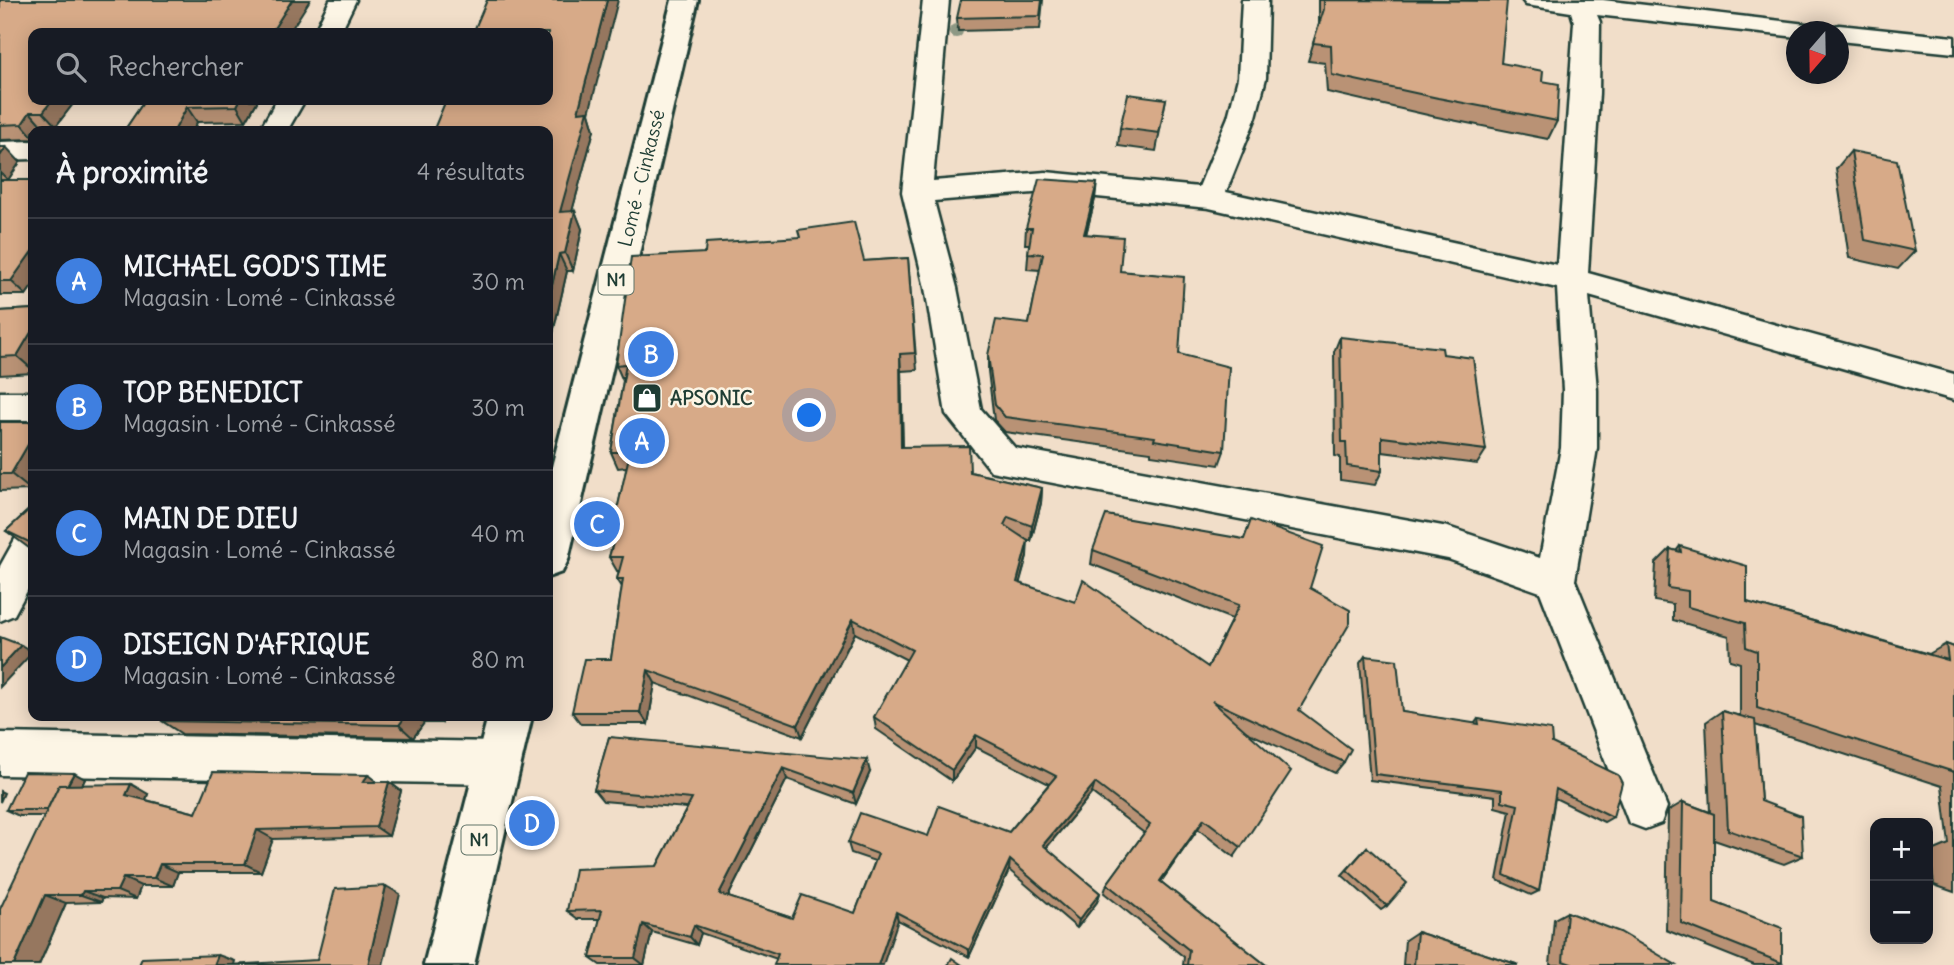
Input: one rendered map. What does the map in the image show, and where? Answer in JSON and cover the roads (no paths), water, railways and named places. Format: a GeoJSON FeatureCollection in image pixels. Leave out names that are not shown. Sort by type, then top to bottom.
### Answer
{"type":"FeatureCollection","features":[{"type":"Feature","properties":{"kind":"highway","name":"Lomé - Cinkassé"},"geometry":{"type":"LineString","coordinates":[[553,539],[685,0]]}},
{"type":"Feature","properties":{"kind":"highway","name":"N1"},"geometry":{"type":"LineString","coordinates":[[449,965],[509,721]]}},
{"type":"Feature","properties":{"kind":"street"},"geometry":{"type":"LineString","coordinates":[[329,28],[343,0]]}},
{"type":"Feature","properties":{"kind":"street"},"geometry":{"type":"LineString","coordinates":[[936,0],[917,192],[941,288],[964,414],[1004,461],[1448,543],[1555,580]]}},
{"type":"Feature","properties":{"kind":"street"},"geometry":{"type":"LineString","coordinates":[[1209,198],[1242,117],[1252,78],[1255,0]]}},
{"type":"Feature","properties":{"kind":"street"},"geometry":{"type":"LineString","coordinates":[[1535,0],[1786,28]]}},
{"type":"Feature","properties":{"kind":"street"},"geometry":{"type":"LineString","coordinates":[[1582,7],[1587,22],[1585,93],[1572,280],[1580,390],[1579,448],[1555,580],[1645,807]]}},
{"type":"Feature","properties":{"kind":"street"},"geometry":{"type":"LineString","coordinates":[[1849,34],[1954,45]]}},
{"type":"Feature","properties":{"kind":"street"},"geometry":{"type":"LineString","coordinates":[[276,126],[288,105]]}},
{"type":"Feature","properties":{"kind":"street"},"geometry":{"type":"LineString","coordinates":[[0,151],[28,150]]}},
{"type":"Feature","properties":{"kind":"street"},"geometry":{"type":"LineString","coordinates":[[917,192],[1046,182],[1209,198],[1572,280],[1954,387]]}},
{"type":"Feature","properties":{"kind":"street"},"geometry":{"type":"LineString","coordinates":[[0,406],[28,406]]}},
{"type":"Feature","properties":{"kind":"street"},"geometry":{"type":"LineString","coordinates":[[0,603],[28,553]]}},
{"type":"Feature","properties":{"kind":"street"},"geometry":{"type":"LineString","coordinates":[[0,754],[498,763]]}},
{"type":"Feature","properties":{"kind":"place","name":"TOP BENEDICT"},"geometry":{"type":"Point","coordinates":[651,354]}},
{"type":"Feature","properties":{"kind":"place","name":"APSONIC"},"geometry":{"type":"Point","coordinates":[647,398]}},
{"type":"Feature","properties":{"kind":"place","name":"MICHAEL GOD'S TIME"},"geometry":{"type":"Point","coordinates":[642,441]}},
{"type":"Feature","properties":{"kind":"place","name":"MAIN DE DIEU"},"geometry":{"type":"Point","coordinates":[597,524]}},
{"type":"Feature","properties":{"kind":"place","name":"DISEIGN D'AFRIQUE"},"geometry":{"type":"Point","coordinates":[532,823]}}]}
